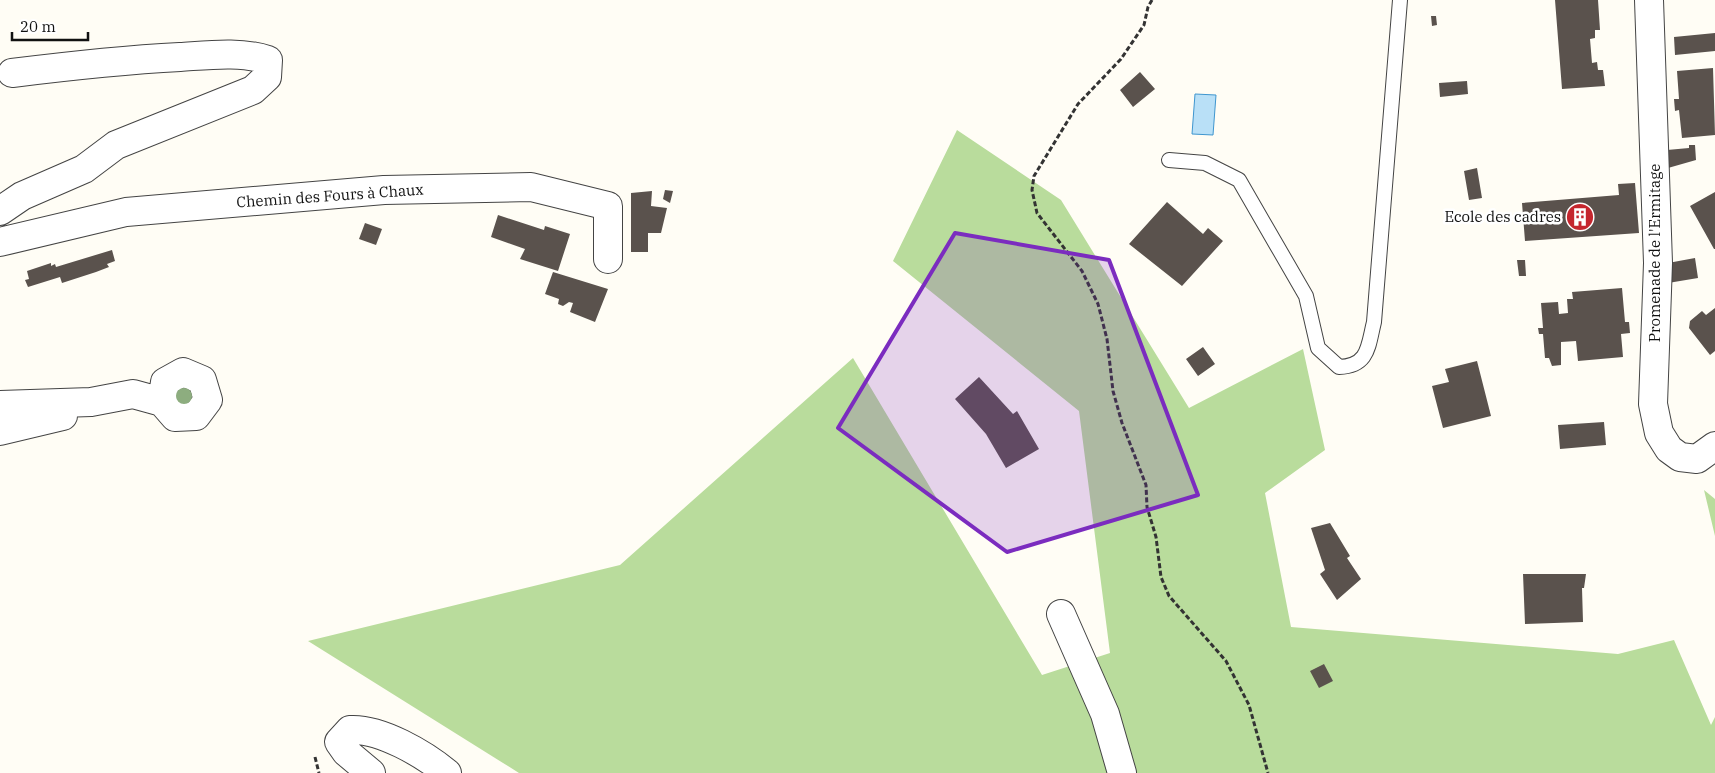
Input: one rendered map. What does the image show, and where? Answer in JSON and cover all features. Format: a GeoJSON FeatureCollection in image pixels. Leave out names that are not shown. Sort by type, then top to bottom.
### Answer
{"type":"FeatureCollection","features":[{"type":"Feature","properties":{"kind":"street","name":"Promenade de l'Ermitage"},"geometry":{"type":"LineString","coordinates":[[1649,0],[1658,263],[1653,404],[1659,433],[1669,449],[1680,457],[1697,459],[1715,446]]}},
{"type":"Feature","properties":{"kind":"street"},"geometry":{"type":"LineString","coordinates":[[0,211],[22,196],[84,169],[116,144],[253,90],[267,77],[268,60],[249,54],[188,56],[93,62],[12,74]]}},
{"type":"Feature","properties":{"kind":"street","name":"Chemin des Fours à Chaux"},"geometry":{"type":"LineString","coordinates":[[0,242],[126,212],[384,190],[531,187],[608,206],[608,259]]}},
{"type":"Feature","properties":{"kind":"street"},"geometry":{"type":"LineString","coordinates":[[0,405],[91,402],[133,394],[162,402]]}},
{"type":"Feature","properties":{"kind":"street"},"geometry":{"type":"LineString","coordinates":[[0,431],[56,419],[91,402]]}},
{"type":"Feature","properties":{"kind":"street"},"geometry":{"type":"LineString","coordinates":[[1061,614],[1105,714],[1122,773]]}},
{"type":"Feature","properties":{"kind":"street"},"geometry":{"type":"LineString","coordinates":[[371,773],[346,752],[339,742],[350,730],[362,729],[394,740],[447,773]]}},
{"type":"Feature","properties":{"kind":"lane"},"geometry":{"type":"LineString","coordinates":[[1169,160],[1205,163],[1239,180],[1306,296],[1318,348],[1339,366],[1353,366],[1365,358],[1374,322],[1400,0]]}},
{"type":"Feature","properties":{"kind":"path"},"geometry":{"type":"LineString","coordinates":[[1152,0],[1148,7],[1144,26],[1122,59],[1078,104],[1034,176],[1032,190],[1037,213],[1082,271],[1098,304],[1107,339],[1113,391],[1146,485],[1147,507],[1156,537],[1161,577],[1169,596],[1226,661],[1249,705],[1268,773]]}},
{"type":"Feature","properties":{"kind":"highlighted area"},"geometry":{"type":"Polygon","coordinates":[[[955,233],[1109,260],[1198,495],[1007,552],[838,428],[955,233]]]}},
{"type":"Feature","properties":{"kind":"green space"},"geometry":{"type":"Polygon","coordinates":[[[957,130],[1061,200],[1189,408],[1303,349],[1325,450],[1265,493],[1291,627],[1618,654],[1674,640],[1711,725],[1715,717],[1715,773],[519,773],[308,641],[620,565],[853,358],[1042,675],[1110,653],[1079,411],[893,261],[957,130]]]}},
{"type":"Feature","properties":{"kind":"green space"},"geometry":{"type":"Polygon","coordinates":[[[1704,490],[1715,499],[1715,536],[1704,490]]]}},
{"type":"Feature","properties":{"kind":"water"},"geometry":{"type":"Polygon","coordinates":[[[1195,94],[1216,95],[1213,135],[1192,134],[1195,94]]]}},
{"type":"Feature","properties":{"kind":"building"},"geometry":{"type":"Polygon","coordinates":[[[1555,0],[1598,0],[1600,30],[1595,30],[1595,38],[1590,39],[1592,63],[1597,62],[1598,70],[1603,70],[1605,86],[1562,89],[1555,0]]]}},
{"type":"Feature","properties":{"kind":"building"},"geometry":{"type":"Polygon","coordinates":[[[1431,16],[1436,16],[1437,25],[1432,26],[1431,16]]]}},
{"type":"Feature","properties":{"kind":"building"},"geometry":{"type":"Polygon","coordinates":[[[1715,33],[1715,51],[1675,55],[1674,37],[1715,33]]]}},
{"type":"Feature","properties":{"kind":"building"},"geometry":{"type":"Polygon","coordinates":[[[1713,68],[1715,135],[1682,138],[1679,110],[1675,111],[1674,99],[1679,99],[1677,71],[1713,68]]]}},
{"type":"Feature","properties":{"kind":"building"},"geometry":{"type":"Polygon","coordinates":[[[1140,72],[1155,89],[1133,107],[1120,90],[1140,72]]]}},
{"type":"Feature","properties":{"kind":"building"},"geometry":{"type":"Polygon","coordinates":[[[1467,81],[1468,94],[1440,97],[1439,83],[1467,81]]]}},
{"type":"Feature","properties":{"kind":"building"},"geometry":{"type":"Polygon","coordinates":[[[1689,145],[1695,145],[1696,160],[1668,168],[1667,150],[1689,148],[1689,145]]]}},
{"type":"Feature","properties":{"kind":"building"},"geometry":{"type":"Polygon","coordinates":[[[1477,168],[1482,198],[1469,200],[1464,171],[1477,168]]]}},
{"type":"Feature","properties":{"kind":"building","name":"Ecole des cadres"},"geometry":{"type":"Polygon","coordinates":[[[1635,183],[1639,233],[1525,241],[1522,203],[1619,195],[1618,184],[1635,183]]]}},
{"type":"Feature","properties":{"kind":"building"},"geometry":{"type":"Polygon","coordinates":[[[665,190],[673,191],[670,203],[663,199],[665,190]]]}},
{"type":"Feature","properties":{"kind":"building"},"geometry":{"type":"Polygon","coordinates":[[[652,191],[651,206],[667,208],[661,233],[648,233],[648,252],[631,252],[631,193],[652,191]]]}},
{"type":"Feature","properties":{"kind":"building"},"geometry":{"type":"Polygon","coordinates":[[[1715,192],[1715,249],[1714,249],[1690,206],[1715,192]]]}},
{"type":"Feature","properties":{"kind":"building"},"geometry":{"type":"Polygon","coordinates":[[[1167,202],[1203,234],[1208,228],[1223,241],[1182,286],[1129,244],[1167,202]]]}},
{"type":"Feature","properties":{"kind":"building"},"geometry":{"type":"Polygon","coordinates":[[[498,215],[544,230],[545,226],[570,234],[558,271],[520,259],[525,249],[491,237],[498,215]]]}},
{"type":"Feature","properties":{"kind":"building"},"geometry":{"type":"Polygon","coordinates":[[[365,223],[382,229],[376,245],[359,239],[365,223]]]}},
{"type":"Feature","properties":{"kind":"building"},"geometry":{"type":"Polygon","coordinates":[[[112,250],[115,261],[107,264],[109,267],[96,272],[62,283],[60,277],[28,287],[25,280],[29,279],[27,271],[51,263],[51,266],[55,264],[56,267],[112,250]]]}},
{"type":"Feature","properties":{"kind":"building"},"geometry":{"type":"Polygon","coordinates":[[[1695,258],[1698,278],[1668,283],[1668,263],[1695,258]]]}},
{"type":"Feature","properties":{"kind":"building"},"geometry":{"type":"Polygon","coordinates":[[[1517,260],[1525,260],[1526,276],[1519,276],[1517,260]]]}},
{"type":"Feature","properties":{"kind":"building"},"geometry":{"type":"Polygon","coordinates":[[[553,272],[608,289],[595,322],[570,312],[573,303],[569,302],[563,306],[558,304],[559,299],[545,294],[553,272]]]}},
{"type":"Feature","properties":{"kind":"building"},"geometry":{"type":"Polygon","coordinates":[[[1622,288],[1625,322],[1629,322],[1630,333],[1621,334],[1623,357],[1578,361],[1576,341],[1561,342],[1561,365],[1552,366],[1549,358],[1545,358],[1543,334],[1539,334],[1538,328],[1543,328],[1541,303],[1558,302],[1559,314],[1568,313],[1567,299],[1573,299],[1572,292],[1622,288]]]}},
{"type":"Feature","properties":{"kind":"building"},"geometry":{"type":"Polygon","coordinates":[[[1715,308],[1715,351],[1710,355],[1689,328],[1690,321],[1702,311],[1706,315],[1715,308]]]}},
{"type":"Feature","properties":{"kind":"building"},"geometry":{"type":"Polygon","coordinates":[[[1203,347],[1215,364],[1198,376],[1186,359],[1203,347]]]}},
{"type":"Feature","properties":{"kind":"building"},"geometry":{"type":"Polygon","coordinates":[[[1477,361],[1491,416],[1443,428],[1432,386],[1449,382],[1445,369],[1477,361]]]}},
{"type":"Feature","properties":{"kind":"building"},"geometry":{"type":"Polygon","coordinates":[[[979,377],[1013,414],[1017,411],[1039,449],[1006,468],[986,434],[955,399],[979,377]]]}},
{"type":"Feature","properties":{"kind":"building"},"geometry":{"type":"Polygon","coordinates":[[[1604,422],[1606,445],[1560,449],[1558,425],[1604,422]]]}},
{"type":"Feature","properties":{"kind":"building"},"geometry":{"type":"Polygon","coordinates":[[[1330,523],[1350,556],[1347,558],[1361,579],[1337,600],[1320,574],[1325,570],[1311,528],[1330,523]]]}},
{"type":"Feature","properties":{"kind":"building"},"geometry":{"type":"Polygon","coordinates":[[[1523,574],[1586,574],[1584,588],[1582,588],[1583,622],[1525,624],[1523,574]]]}},
{"type":"Feature","properties":{"kind":"building"},"geometry":{"type":"Polygon","coordinates":[[[1324,664],[1333,681],[1319,688],[1310,671],[1324,664]]]}},
{"type":"Feature","properties":{"kind":"place","name":"Ecole des cadres"},"geometry":{"type":"Point","coordinates":[1580,217]}}]}
